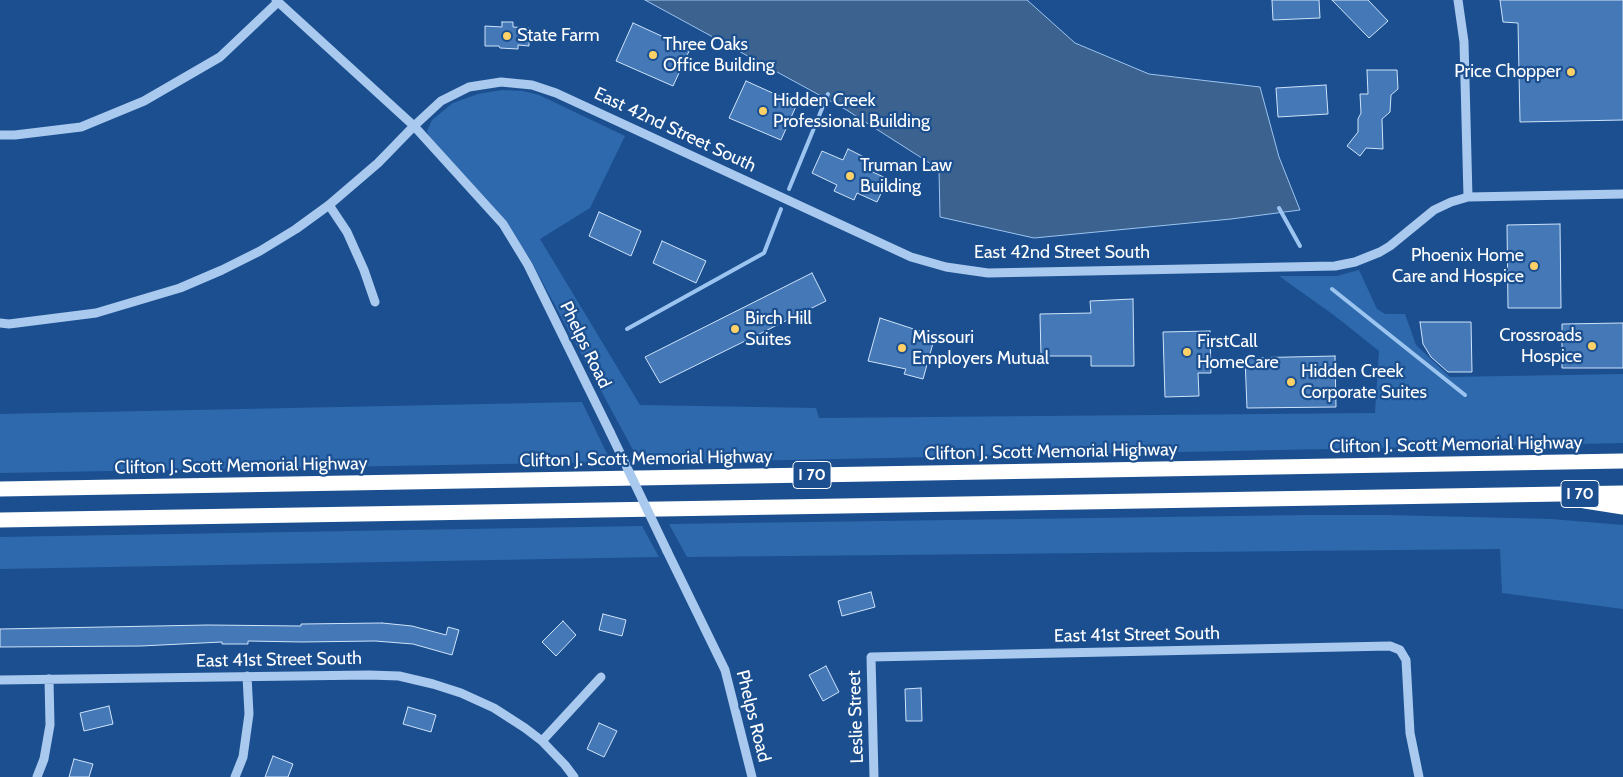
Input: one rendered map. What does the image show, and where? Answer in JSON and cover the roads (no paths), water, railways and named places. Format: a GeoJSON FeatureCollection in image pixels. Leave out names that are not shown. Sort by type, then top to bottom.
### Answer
{"type":"FeatureCollection","features":[{"type":"Feature","properties":{"kind":"highway","name":"Clifton J. Scott Memorial Highway"},"geometry":{"type":"LineString","coordinates":[[0,489],[1623,461]]}},
{"type":"Feature","properties":{"kind":"highway","name":"I 70"},"geometry":{"type":"LineString","coordinates":[[0,520],[1623,493]]}},
{"type":"Feature","properties":{"kind":"highway"},"geometry":{"type":"LineString","coordinates":[[1537,495],[1623,507]]}},
{"type":"Feature","properties":{"kind":"street"},"geometry":{"type":"LineString","coordinates":[[1458,0],[1464,42],[1468,197]]}},
{"type":"Feature","properties":{"kind":"street"},"geometry":{"type":"LineString","coordinates":[[0,135],[16,135],[81,127],[144,101],[220,56],[277,1]]}},
{"type":"Feature","properties":{"kind":"street","name":"Phelps Road"},"geometry":{"type":"LineString","coordinates":[[277,1],[414,126],[503,224],[528,265],[725,670],[752,777]]}},
{"type":"Feature","properties":{"kind":"street","name":"East 42nd Street South"},"geometry":{"type":"LineString","coordinates":[[0,324],[96,313],[180,288],[222,270],[260,251],[296,229],[329,205],[378,163],[441,101],[469,87],[501,82],[532,85],[556,93],[911,257],[946,267],[988,273],[1335,266],[1355,262],[1380,252],[1434,210],[1468,197],[1623,194]]}},
{"type":"Feature","properties":{"kind":"street"},"geometry":{"type":"LineString","coordinates":[[329,205],[347,232],[364,270],[375,302]]}},
{"type":"Feature","properties":{"kind":"street","name":"East 41st Street South"},"geometry":{"type":"LineString","coordinates":[[871,657],[1390,646],[1403,653],[1407,668],[1410,733],[1419,777]]}},
{"type":"Feature","properties":{"kind":"street","name":"Leslie Street"},"geometry":{"type":"LineString","coordinates":[[871,657],[874,777]]}},
{"type":"Feature","properties":{"kind":"street"},"geometry":{"type":"LineString","coordinates":[[235,777],[243,757],[249,714],[247,676]]}},
{"type":"Feature","properties":{"kind":"street","name":"East 41st Street South"},"geometry":{"type":"LineString","coordinates":[[0,680],[247,676],[399,676],[461,693],[494,708],[525,728],[542,742],[574,777]]}},
{"type":"Feature","properties":{"kind":"street"},"geometry":{"type":"LineString","coordinates":[[542,742],[601,677]]}},
{"type":"Feature","properties":{"kind":"street"},"geometry":{"type":"LineString","coordinates":[[37,777],[44,759],[50,725],[49,679]]}},
{"type":"Feature","properties":{"kind":"waterway"},"geometry":{"type":"LineString","coordinates":[[789,189],[828,94]]}},
{"type":"Feature","properties":{"kind":"waterway"},"geometry":{"type":"LineString","coordinates":[[1279,208],[1300,246]]}},
{"type":"Feature","properties":{"kind":"waterway"},"geometry":{"type":"LineString","coordinates":[[627,329],[764,253],[781,209]]}},
{"type":"Feature","properties":{"kind":"waterway"},"geometry":{"type":"LineString","coordinates":[[1332,289],[1465,395]]}},
{"type":"Feature","properties":{"kind":"place","name":"State Farm"},"geometry":{"type":"Point","coordinates":[507,36]}},
{"type":"Feature","properties":{"kind":"place","name":"Three Oaks Office Building"},"geometry":{"type":"Point","coordinates":[653,55]}},
{"type":"Feature","properties":{"kind":"place","name":"Price Chopper"},"geometry":{"type":"Point","coordinates":[1571,72]}},
{"type":"Feature","properties":{"kind":"place","name":"Hidden Creek Professional Building"},"geometry":{"type":"Point","coordinates":[763,111]}},
{"type":"Feature","properties":{"kind":"place","name":"Truman Law Building"},"geometry":{"type":"Point","coordinates":[850,176]}},
{"type":"Feature","properties":{"kind":"place","name":"Phoenix Home Care and Hospice"},"geometry":{"type":"Point","coordinates":[1534,266]}},
{"type":"Feature","properties":{"kind":"place","name":"Birch Hill Suites"},"geometry":{"type":"Point","coordinates":[735,329]}},
{"type":"Feature","properties":{"kind":"place","name":"Crossroads Hospice"},"geometry":{"type":"Point","coordinates":[1592,346]}},
{"type":"Feature","properties":{"kind":"place","name":"Missouri Employers Mutual"},"geometry":{"type":"Point","coordinates":[902,348]}},
{"type":"Feature","properties":{"kind":"place","name":"FirstCall HomeCare"},"geometry":{"type":"Point","coordinates":[1187,352]}},
{"type":"Feature","properties":{"kind":"place","name":"Hidden Creek Corporate Suites"},"geometry":{"type":"Point","coordinates":[1291,382]}}]}
